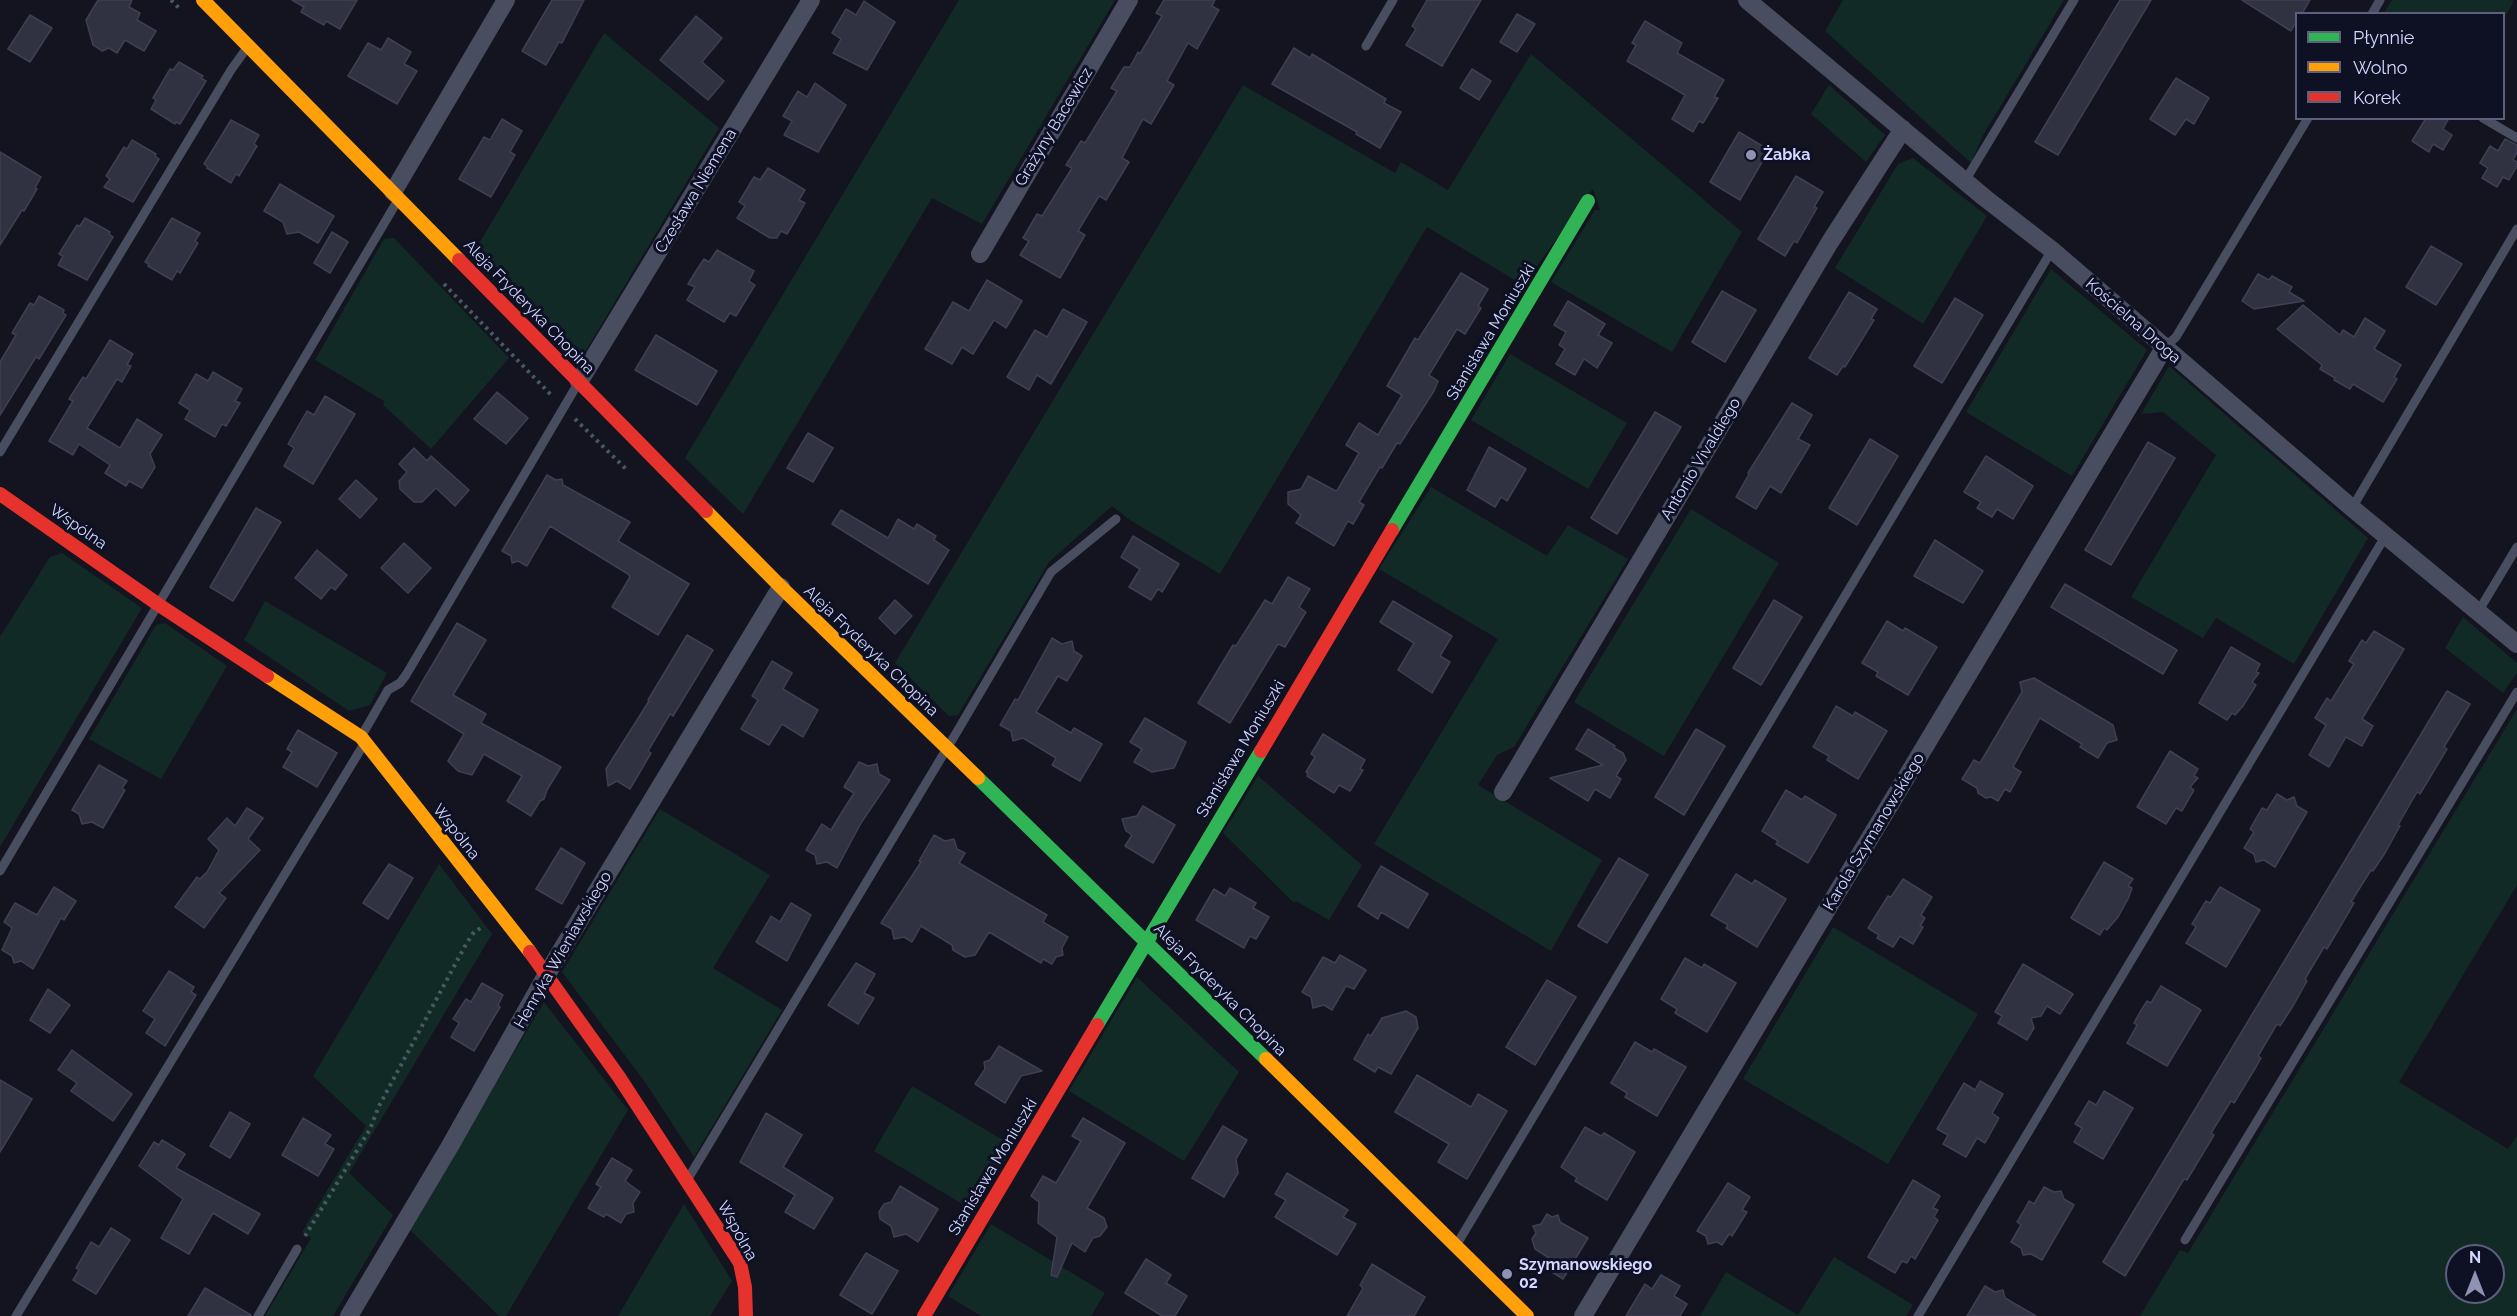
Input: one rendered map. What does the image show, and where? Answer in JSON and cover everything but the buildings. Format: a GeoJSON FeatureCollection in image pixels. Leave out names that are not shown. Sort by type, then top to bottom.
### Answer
{"type":"FeatureCollection","features":[{"type":"Feature","properties":{"kind":"street","name":"Aleja Fryderyka Chopina"},"geometry":{"type":"LineString","coordinates":[[203,0],[250,45],[781,587],[1146,941],[1527,1316]]}},
{"type":"Feature","properties":{"kind":"street"},"geometry":{"type":"LineString","coordinates":[[396,195],[506,0]]}},
{"type":"Feature","properties":{"kind":"street","name":"Czesława Niemena"},"geometry":{"type":"LineString","coordinates":[[579,382],[812,0]]}},
{"type":"Feature","properties":{"kind":"street","name":"Grażyny Bacewicz"},"geometry":{"type":"LineString","coordinates":[[980,254],[1129,0]]}},
{"type":"Feature","properties":{"kind":"street","name":"Kościelna Droga"},"geometry":{"type":"LineString","coordinates":[[1747,0],[2052,250],[2164,348],[2517,644]]}},
{"type":"Feature","properties":{"kind":"street","name":"Antonio Vivaldiego"},"geometry":{"type":"LineString","coordinates":[[1503,792],[1830,242],[1904,129]]}},
{"type":"Feature","properties":{"kind":"street","name":"Stanisława Moniuszki"},"geometry":{"type":"LineString","coordinates":[[924,1316],[1588,201]]}},
{"type":"Feature","properties":{"kind":"street","name":"Karola Szymanowskiego"},"geometry":{"type":"LineString","coordinates":[[1583,1316],[2164,348]]}},
{"type":"Feature","properties":{"kind":"street","name":"Wspólna"},"geometry":{"type":"LineString","coordinates":[[0,494],[159,604],[363,739],[547,974],[620,1077],[740,1263],[745,1287],[746,1316]]}},
{"type":"Feature","properties":{"kind":"street","name":"Henryka Wieniawskiego"},"geometry":{"type":"LineString","coordinates":[[349,1316],[450,1146],[547,974],[781,587]]}},
{"type":"Feature","properties":{"kind":"lane"},"geometry":{"type":"LineString","coordinates":[[1366,46],[1394,0]]}},
{"type":"Feature","properties":{"kind":"lane"},"geometry":{"type":"LineString","coordinates":[[1965,181],[2074,0]]}},
{"type":"Feature","properties":{"kind":"lane"},"geometry":{"type":"LineString","coordinates":[[0,452],[231,70],[250,45]]}},
{"type":"Feature","properties":{"kind":"lane"},"geometry":{"type":"LineString","coordinates":[[2164,348],[2176,337],[2307,120]]}},
{"type":"Feature","properties":{"kind":"lane"},"geometry":{"type":"LineString","coordinates":[[2486,120],[2517,138]]}},
{"type":"Feature","properties":{"kind":"lane"},"geometry":{"type":"LineString","coordinates":[[0,871],[159,604],[396,195]]}},
{"type":"Feature","properties":{"kind":"lane"},"geometry":{"type":"LineString","coordinates":[[2352,507],[2517,229]]}},
{"type":"Feature","properties":{"kind":"lane"},"geometry":{"type":"LineString","coordinates":[[1455,1246],[2052,250]]}},
{"type":"Feature","properties":{"kind":"lane"},"geometry":{"type":"LineString","coordinates":[[16,1316],[363,739],[388,690],[400,683],[406,675],[579,382]]}},
{"type":"Feature","properties":{"kind":"lane"},"geometry":{"type":"LineString","coordinates":[[688,1180],[1051,572],[1116,519]]}},
{"type":"Feature","properties":{"kind":"lane"},"geometry":{"type":"LineString","coordinates":[[1918,1316],[2386,535]]}},
{"type":"Feature","properties":{"kind":"lane"},"geometry":{"type":"LineString","coordinates":[[2478,612],[2517,547]]}},
{"type":"Feature","properties":{"kind":"lane"},"geometry":{"type":"LineString","coordinates":[[2185,1240],[2517,692]]}},
{"type":"Feature","properties":{"kind":"lane"},"geometry":{"type":"LineString","coordinates":[[258,1316],[297,1249]]}},
{"type":"Feature","properties":{"kind":"path"},"geometry":{"type":"LineString","coordinates":[[297,1249],[370,1129],[379,1106],[465,946],[474,932],[490,922],[504,919]]}},
{"type":"Feature","properties":{"kind":"green space"},"geometry":{"type":"Polygon","coordinates":[[[959,0],[1115,0],[982,224],[932,198],[743,514],[685,458],[959,0]]]}},
{"type":"Feature","properties":{"kind":"green space"},"geometry":{"type":"Polygon","coordinates":[[[1843,0],[2064,0],[1982,137],[1971,163],[1825,31],[1843,0]]]}},
{"type":"Feature","properties":{"kind":"green space"},"geometry":{"type":"Polygon","coordinates":[[[2392,0],[2514,1],[2505,17],[2505,12],[2385,12],[2392,0]]]}},
{"type":"Feature","properties":{"kind":"green space"},"geometry":{"type":"Polygon","coordinates":[[[604,33],[719,128],[582,357],[477,247],[604,33]]]}},
{"type":"Feature","properties":{"kind":"green space"},"geometry":{"type":"Polygon","coordinates":[[[1531,54],[1742,232],[1672,352],[1551,282],[1595,210],[1600,210],[1593,189],[1523,285],[1427,227],[1220,574],[1130,520],[1112,506],[1049,562],[958,715],[949,716],[895,663],[1243,85],[1395,173],[1401,162],[1448,190],[1531,54]]]}},
{"type":"Feature","properties":{"kind":"green space"},"geometry":{"type":"Polygon","coordinates":[[[1829,85],[1885,135],[1866,162],[1811,114],[1829,85]]]}},
{"type":"Feature","properties":{"kind":"green space"},"geometry":{"type":"Polygon","coordinates":[[[1913,158],[1987,216],[1923,324],[1835,268],[1898,164],[1913,158]]]}},
{"type":"Feature","properties":{"kind":"green space"},"geometry":{"type":"Polygon","coordinates":[[[394,238],[509,358],[431,449],[383,405],[384,401],[315,360],[384,239],[394,238]]]}},
{"type":"Feature","properties":{"kind":"green space"},"geometry":{"type":"Polygon","coordinates":[[[2051,269],[2147,350],[2072,476],[1966,412],[2051,269]]]}},
{"type":"Feature","properties":{"kind":"green space"},"geometry":{"type":"Polygon","coordinates":[[[1510,354],[1627,423],[1588,489],[1471,420],[1510,354]]]}},
{"type":"Feature","properties":{"kind":"green space"},"geometry":{"type":"Polygon","coordinates":[[[2169,366],[2368,538],[2294,664],[2216,618],[2203,638],[2131,597],[2216,455],[2163,412],[2141,414],[2169,366]]]}},
{"type":"Feature","properties":{"kind":"green space"},"geometry":{"type":"Polygon","coordinates":[[[1431,487],[1547,556],[1568,525],[1628,559],[1514,747],[1497,755],[1478,785],[1602,860],[1551,951],[1374,844],[1498,639],[1379,569],[1431,487]]]}},
{"type":"Feature","properties":{"kind":"green space"},"geometry":{"type":"Polygon","coordinates":[[[1691,509],[1779,563],[1664,756],[1574,702],[1691,509]]]}},
{"type":"Feature","properties":{"kind":"green space"},"geometry":{"type":"Polygon","coordinates":[[[62,553],[142,608],[0,847],[0,637],[50,557],[62,553]]]}},
{"type":"Feature","properties":{"kind":"green space"},"geometry":{"type":"Polygon","coordinates":[[[265,601],[387,673],[370,705],[349,711],[244,640],[265,601]]]}},
{"type":"Feature","properties":{"kind":"green space"},"geometry":{"type":"Polygon","coordinates":[[[2463,617],[2517,663],[2517,673],[2503,693],[2445,648],[2463,617]]]}},
{"type":"Feature","properties":{"kind":"green space"},"geometry":{"type":"Polygon","coordinates":[[[165,623],[227,666],[161,779],[89,739],[156,625],[165,623]]]}},
{"type":"Feature","properties":{"kind":"green space"},"geometry":{"type":"Polygon","coordinates":[[[2517,709],[2517,885],[2399,1082],[2508,1149],[2517,1136],[2517,1316],[2140,1316],[2180,1250],[2188,1253],[2517,709]]]}},
{"type":"Feature","properties":{"kind":"green space"},"geometry":{"type":"Polygon","coordinates":[[[1258,776],[1362,865],[1329,920],[1296,901],[1294,903],[1223,833],[1258,776]]]}},
{"type":"Feature","properties":{"kind":"green space"},"geometry":{"type":"Polygon","coordinates":[[[660,809],[770,875],[713,968],[782,1010],[694,1157],[645,1082],[562,972],[660,809]]]}},
{"type":"Feature","properties":{"kind":"green space"},"geometry":{"type":"Polygon","coordinates":[[[439,864],[492,934],[349,1173],[393,1215],[333,1316],[265,1316],[311,1238],[302,1232],[366,1126],[313,1076],[439,864]]]}},
{"type":"Feature","properties":{"kind":"green space"},"geometry":{"type":"Polygon","coordinates":[[[1833,927],[1978,1014],[1888,1164],[1743,1079],[1833,927]]]}},
{"type":"Feature","properties":{"kind":"green space"},"geometry":{"type":"Polygon","coordinates":[[[1137,977],[1239,1072],[1184,1161],[1069,1091],[1137,977]]]}},
{"type":"Feature","properties":{"kind":"green space"},"geometry":{"type":"Polygon","coordinates":[[[544,1002],[628,1110],[506,1316],[499,1316],[409,1229],[544,1002]]]}},
{"type":"Feature","properties":{"kind":"green space"},"geometry":{"type":"Polygon","coordinates":[[[912,1086],[1013,1146],[974,1211],[874,1151],[912,1086]]]}},
{"type":"Feature","properties":{"kind":"green space"},"geometry":{"type":"Polygon","coordinates":[[[684,1204],[732,1281],[710,1316],[618,1316],[684,1204]]]}},
{"type":"Feature","properties":{"kind":"green space"},"geometry":{"type":"Polygon","coordinates":[[[991,1224],[1105,1293],[1091,1316],[981,1316],[948,1296],[991,1224]]]}},
{"type":"Feature","properties":{"kind":"green space"},"geometry":{"type":"Polygon","coordinates":[[[1834,1257],[1913,1305],[1906,1316],[1700,1316],[1726,1272],[1798,1315],[1834,1257]]]}},
{"type":"Feature","properties":{"kind":"traffic: fast"},"geometry":{"type":"LineString","coordinates":[[1392,530],[1588,201]]}},
{"type":"Feature","properties":{"kind":"traffic: fast"},"geometry":{"type":"LineString","coordinates":[[1097,1025],[1261,751]]}},
{"type":"Feature","properties":{"kind":"traffic: fast"},"geometry":{"type":"LineString","coordinates":[[978,778],[1266,1059]]}},
{"type":"Feature","properties":{"kind":"traffic: slow"},"geometry":{"type":"LineString","coordinates":[[203,0],[459,260]]}},
{"type":"Feature","properties":{"kind":"traffic: slow"},"geometry":{"type":"LineString","coordinates":[[706,511],[978,778]]}},
{"type":"Feature","properties":{"kind":"traffic: slow"},"geometry":{"type":"LineString","coordinates":[[267,676],[361,737],[530,952]]}},
{"type":"Feature","properties":{"kind":"traffic: slow"},"geometry":{"type":"LineString","coordinates":[[1266,1059],[1527,1316]]}},
{"type":"Feature","properties":{"kind":"traffic: jam"},"geometry":{"type":"LineString","coordinates":[[459,260],[706,511]]}},
{"type":"Feature","properties":{"kind":"traffic: jam"},"geometry":{"type":"LineString","coordinates":[[0,494],[159,605],[267,676]]}},
{"type":"Feature","properties":{"kind":"traffic: jam"},"geometry":{"type":"LineString","coordinates":[[1261,751],[1392,530]]}},
{"type":"Feature","properties":{"kind":"traffic: jam"},"geometry":{"type":"LineString","coordinates":[[530,952],[619,1077],[740,1263],[745,1287],[746,1316]]}},
{"type":"Feature","properties":{"kind":"traffic: jam"},"geometry":{"type":"LineString","coordinates":[[924,1316],[1097,1025]]}},
{"type":"Feature","properties":{"kind":"place","name":"Żabka"},"geometry":{"type":"Point","coordinates":[1751,155]}},
{"type":"Feature","properties":{"kind":"place","name":"Szymanowskiego 02"},"geometry":{"type":"Point","coordinates":[1507,1274]}}]}
